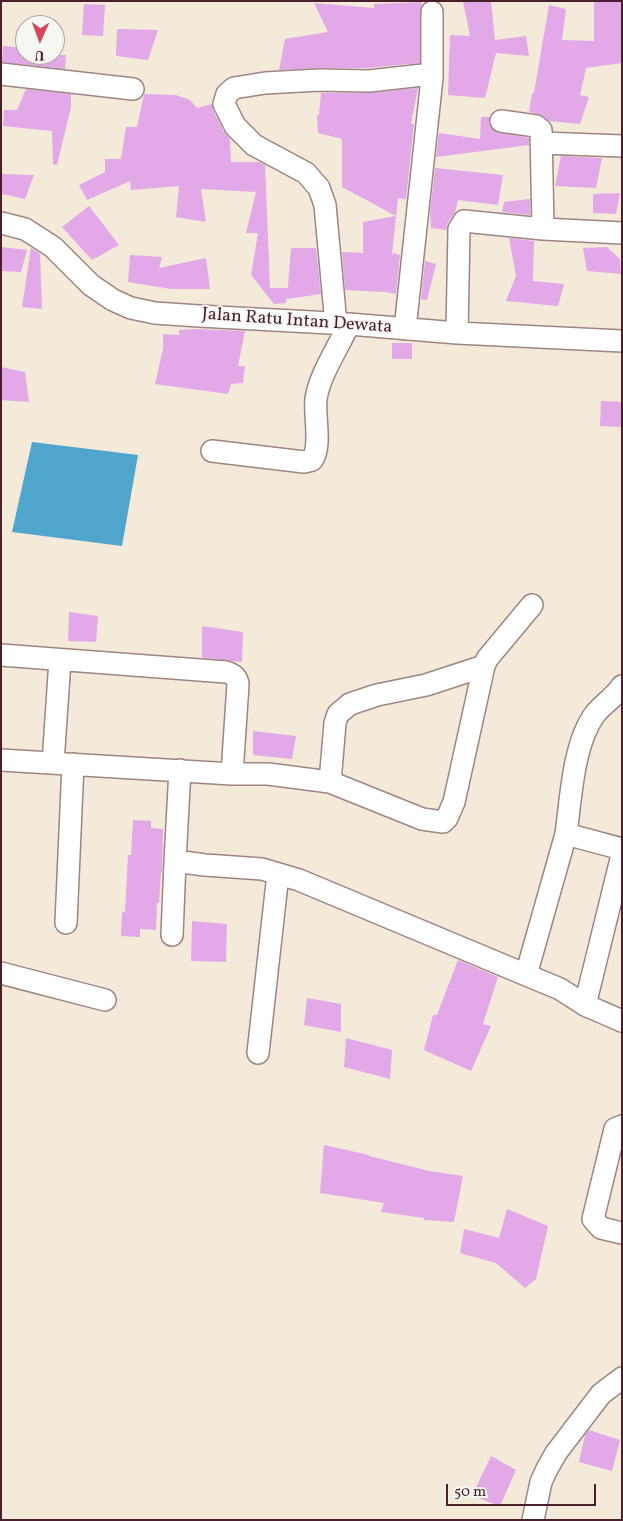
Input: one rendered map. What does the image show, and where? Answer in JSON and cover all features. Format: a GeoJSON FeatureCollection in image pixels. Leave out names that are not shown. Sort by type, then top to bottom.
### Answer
{"type":"FeatureCollection","features":[{"type":"Feature","properties":{"kind":"street"},"geometry":{"type":"LineString","coordinates":[[405,329],[432,74],[432,12]]}},
{"type":"Feature","properties":{"kind":"street"},"geometry":{"type":"LineString","coordinates":[[1,74],[133,89]]}},
{"type":"Feature","properties":{"kind":"street"},"geometry":{"type":"LineString","coordinates":[[212,451],[304,462],[312,460],[316,452],[316,399],[320,382],[343,324],[325,205],[319,188],[306,174],[254,145],[235,126],[224,104],[225,98],[234,88],[265,83],[319,80],[369,81],[432,74]]}},
{"type":"Feature","properties":{"kind":"street"},"geometry":{"type":"LineString","coordinates":[[501,121],[536,126],[541,130],[543,230]]}},
{"type":"Feature","properties":{"kind":"street"},"geometry":{"type":"LineString","coordinates":[[542,143],[622,146]]}},
{"type":"Feature","properties":{"kind":"street"},"geometry":{"type":"LineString","coordinates":[[458,333],[459,228],[464,221],[543,230],[622,233]]}},
{"type":"Feature","properties":{"kind":"street","name":"Jalan Ratu Intan Dewata"},"geometry":{"type":"LineString","coordinates":[[1,223],[25,229],[53,247],[92,285],[113,300],[131,308],[155,313],[458,333],[622,341]]}},
{"type":"Feature","properties":{"kind":"street"},"geometry":{"type":"LineString","coordinates":[[1,760],[232,774],[268,774],[330,782],[422,818],[443,822],[448,818],[454,802],[484,666],[487,659],[532,605]]}},
{"type":"Feature","properties":{"kind":"street"},"geometry":{"type":"LineString","coordinates":[[1,655],[226,672],[232,674],[238,684],[232,774]]}},
{"type":"Feature","properties":{"kind":"street"},"geometry":{"type":"LineString","coordinates":[[60,660],[66,923]]}},
{"type":"Feature","properties":{"kind":"street"},"geometry":{"type":"LineString","coordinates":[[330,782],[335,723],[338,714],[347,706],[377,695],[426,685],[484,666]]}},
{"type":"Feature","properties":{"kind":"street"},"geometry":{"type":"LineString","coordinates":[[526,975],[566,834],[576,771],[584,738],[595,715],[622,686]]}},
{"type":"Feature","properties":{"kind":"street"},"geometry":{"type":"LineString","coordinates":[[172,935],[174,861],[180,770]]}},
{"type":"Feature","properties":{"kind":"street"},"geometry":{"type":"LineString","coordinates":[[566,834],[622,849]]}},
{"type":"Feature","properties":{"kind":"street"},"geometry":{"type":"LineString","coordinates":[[586,1005],[622,855]]}},
{"type":"Feature","properties":{"kind":"street"},"geometry":{"type":"LineString","coordinates":[[174,861],[262,869],[299,880],[560,989],[586,1005],[622,1021]]}},
{"type":"Feature","properties":{"kind":"street"},"geometry":{"type":"LineString","coordinates":[[258,1053],[278,874]]}},
{"type":"Feature","properties":{"kind":"street"},"geometry":{"type":"LineString","coordinates":[[1,973],[105,1000]]}},
{"type":"Feature","properties":{"kind":"street"},"geometry":{"type":"LineString","coordinates":[[622,1126],[614,1128],[592,1219],[602,1228],[622,1233]]}},
{"type":"Feature","properties":{"kind":"street"},"geometry":{"type":"LineString","coordinates":[[533,1520],[537,1495],[547,1468],[601,1394],[622,1378]]}},
{"type":"Feature","properties":{"kind":"water"},"geometry":{"type":"Polygon","coordinates":[[[32,442],[138,455],[122,546],[12,532],[32,442]]]}},
{"type":"Feature","properties":{"kind":"building"},"geometry":{"type":"Polygon","coordinates":[[[463,1],[491,1],[495,40],[526,36],[529,56],[496,53],[485,98],[448,95],[450,35],[470,36],[463,1]]]}},
{"type":"Feature","properties":{"kind":"building"},"geometry":{"type":"Polygon","coordinates":[[[594,1],[622,1],[622,63],[586,68],[580,95],[589,97],[580,124],[549,121],[538,114],[529,112],[549,5],[566,9],[562,40],[594,41],[594,1]]]}},
{"type":"Feature","properties":{"kind":"building"},"geometry":{"type":"Polygon","coordinates":[[[422,2],[420,12],[420,63],[368,68],[279,70],[285,39],[328,32],[314,3],[374,8],[374,4],[422,2]]]}},
{"type":"Feature","properties":{"kind":"building"},"geometry":{"type":"Polygon","coordinates":[[[84,4],[105,5],[103,36],[82,35],[84,4]]]}},
{"type":"Feature","properties":{"kind":"building"},"geometry":{"type":"Polygon","coordinates":[[[117,29],[158,30],[148,60],[116,56],[117,29]]]}},
{"type":"Feature","properties":{"kind":"building"},"geometry":{"type":"Polygon","coordinates":[[[3,46],[15,47],[15,63],[2,62],[3,46]]]}},
{"type":"Feature","properties":{"kind":"building"},"geometry":{"type":"Polygon","coordinates":[[[66,55],[65,69],[29,65],[65,65],[66,55]]]}},
{"type":"Feature","properties":{"kind":"building"},"geometry":{"type":"Polygon","coordinates":[[[418,88],[411,124],[414,124],[406,199],[398,198],[396,216],[342,187],[342,139],[318,133],[317,115],[319,115],[321,93],[370,93],[418,88]]]}},
{"type":"Feature","properties":{"kind":"building"},"geometry":{"type":"Polygon","coordinates":[[[26,89],[71,94],[71,107],[57,165],[53,164],[52,131],[3,126],[4,110],[17,110],[26,89]]]}},
{"type":"Feature","properties":{"kind":"building"},"geometry":{"type":"Polygon","coordinates":[[[144,94],[176,95],[190,100],[197,108],[212,104],[224,132],[230,139],[231,162],[259,162],[265,165],[270,288],[288,288],[286,303],[274,304],[251,275],[258,233],[246,233],[256,192],[201,189],[206,222],[176,217],[179,186],[131,190],[130,181],[87,200],[79,185],[105,172],[105,159],[121,159],[126,127],[137,127],[144,94]]]}},
{"type":"Feature","properties":{"kind":"building"},"geometry":{"type":"Polygon","coordinates":[[[481,117],[490,117],[489,125],[494,131],[529,138],[529,145],[436,157],[439,133],[480,139],[481,117]]]}},
{"type":"Feature","properties":{"kind":"building"},"geometry":{"type":"Polygon","coordinates":[[[561,156],[602,158],[596,188],[555,186],[561,156]]]}},
{"type":"Feature","properties":{"kind":"building"},"geometry":{"type":"Polygon","coordinates":[[[435,168],[503,175],[498,205],[458,200],[455,213],[448,222],[446,230],[431,228],[430,212],[435,168]]]}},
{"type":"Feature","properties":{"kind":"building"},"geometry":{"type":"Polygon","coordinates":[[[1,174],[34,175],[25,199],[2,194],[1,174]]]}},
{"type":"Feature","properties":{"kind":"building"},"geometry":{"type":"Polygon","coordinates":[[[620,193],[616,214],[593,213],[593,194],[620,193]]]}},
{"type":"Feature","properties":{"kind":"building"},"geometry":{"type":"Polygon","coordinates":[[[530,199],[530,215],[502,212],[504,202],[530,199]]]}},
{"type":"Feature","properties":{"kind":"building"},"geometry":{"type":"Polygon","coordinates":[[[89,206],[119,245],[92,260],[62,227],[89,206]]]}},
{"type":"Feature","properties":{"kind":"building"},"geometry":{"type":"Polygon","coordinates":[[[396,216],[392,255],[394,253],[400,255],[396,294],[345,290],[342,252],[363,253],[363,222],[396,216]]]}},
{"type":"Feature","properties":{"kind":"building"},"geometry":{"type":"Polygon","coordinates":[[[509,238],[534,241],[533,281],[564,284],[558,306],[506,301],[516,276],[509,238]]]}},
{"type":"Feature","properties":{"kind":"building"},"geometry":{"type":"Polygon","coordinates":[[[1,247],[27,250],[21,272],[1,271],[1,247]]]}},
{"type":"Feature","properties":{"kind":"building"},"geometry":{"type":"Polygon","coordinates":[[[607,247],[620,259],[621,274],[587,271],[583,248],[607,247]]]}},
{"type":"Feature","properties":{"kind":"building"},"geometry":{"type":"Polygon","coordinates":[[[31,248],[40,254],[42,309],[22,307],[31,248]]]}},
{"type":"Feature","properties":{"kind":"building"},"geometry":{"type":"Polygon","coordinates":[[[291,248],[316,248],[321,294],[287,299],[291,248]]]}},
{"type":"Feature","properties":{"kind":"building"},"geometry":{"type":"Polygon","coordinates":[[[130,255],[162,257],[159,268],[206,258],[210,289],[171,289],[128,282],[130,255]]]}},
{"type":"Feature","properties":{"kind":"building"},"geometry":{"type":"Polygon","coordinates":[[[425,261],[436,264],[427,300],[421,299],[425,261]]]}},
{"type":"Feature","properties":{"kind":"building"},"geometry":{"type":"Polygon","coordinates":[[[179,330],[245,331],[238,366],[245,366],[243,383],[231,384],[228,394],[155,384],[163,349],[163,334],[179,335],[179,330]]]}},
{"type":"Feature","properties":{"kind":"building"},"geometry":{"type":"Polygon","coordinates":[[[392,343],[412,343],[412,359],[392,359],[392,343]]]}},
{"type":"Feature","properties":{"kind":"building"},"geometry":{"type":"Polygon","coordinates":[[[1,367],[25,372],[29,402],[1,400],[1,367]]]}},
{"type":"Feature","properties":{"kind":"building"},"geometry":{"type":"Polygon","coordinates":[[[601,401],[622,402],[622,427],[600,426],[601,401]]]}},
{"type":"Feature","properties":{"kind":"building"},"geometry":{"type":"Polygon","coordinates":[[[69,612],[98,616],[96,642],[68,641],[69,612]]]}},
{"type":"Feature","properties":{"kind":"building"},"geometry":{"type":"Polygon","coordinates":[[[202,626],[243,632],[242,662],[202,658],[202,626]]]}},
{"type":"Feature","properties":{"kind":"building"},"geometry":{"type":"Polygon","coordinates":[[[253,731],[296,736],[292,759],[253,755],[253,731]]]}},
{"type":"Feature","properties":{"kind":"building"},"geometry":{"type":"Polygon","coordinates":[[[133,820],[151,821],[151,828],[163,829],[162,872],[159,903],[157,903],[156,930],[140,929],[140,937],[121,936],[122,912],[125,912],[128,855],[131,855],[133,820]]]}},
{"type":"Feature","properties":{"kind":"building"},"geometry":{"type":"Polygon","coordinates":[[[192,921],[227,924],[226,962],[191,961],[192,921]]]}},
{"type":"Feature","properties":{"kind":"building"},"geometry":{"type":"Polygon","coordinates":[[[458,960],[498,977],[483,1024],[491,1026],[471,1071],[424,1050],[433,1015],[437,1015],[458,960]]]}},
{"type":"Feature","properties":{"kind":"building"},"geometry":{"type":"Polygon","coordinates":[[[307,998],[341,1004],[341,1032],[304,1025],[307,998]]]}},
{"type":"Feature","properties":{"kind":"building"},"geometry":{"type":"Polygon","coordinates":[[[346,1038],[392,1050],[390,1079],[344,1067],[346,1038]]]}},
{"type":"Feature","properties":{"kind":"building"},"geometry":{"type":"Polygon","coordinates":[[[324,1145],[429,1171],[463,1176],[454,1222],[424,1220],[424,1218],[381,1212],[384,1203],[320,1193],[324,1145]]]}},
{"type":"Feature","properties":{"kind":"building"},"geometry":{"type":"Polygon","coordinates":[[[507,1209],[548,1226],[536,1279],[525,1288],[496,1263],[460,1253],[464,1229],[499,1238],[507,1209]]]}},
{"type":"Feature","properties":{"kind":"building"},"geometry":{"type":"Polygon","coordinates":[[[589,1430],[620,1440],[612,1471],[579,1462],[585,1435],[589,1430]]]}},
{"type":"Feature","properties":{"kind":"building"},"geometry":{"type":"Polygon","coordinates":[[[491,1456],[516,1470],[500,1506],[472,1496],[491,1456]]]}}]}
